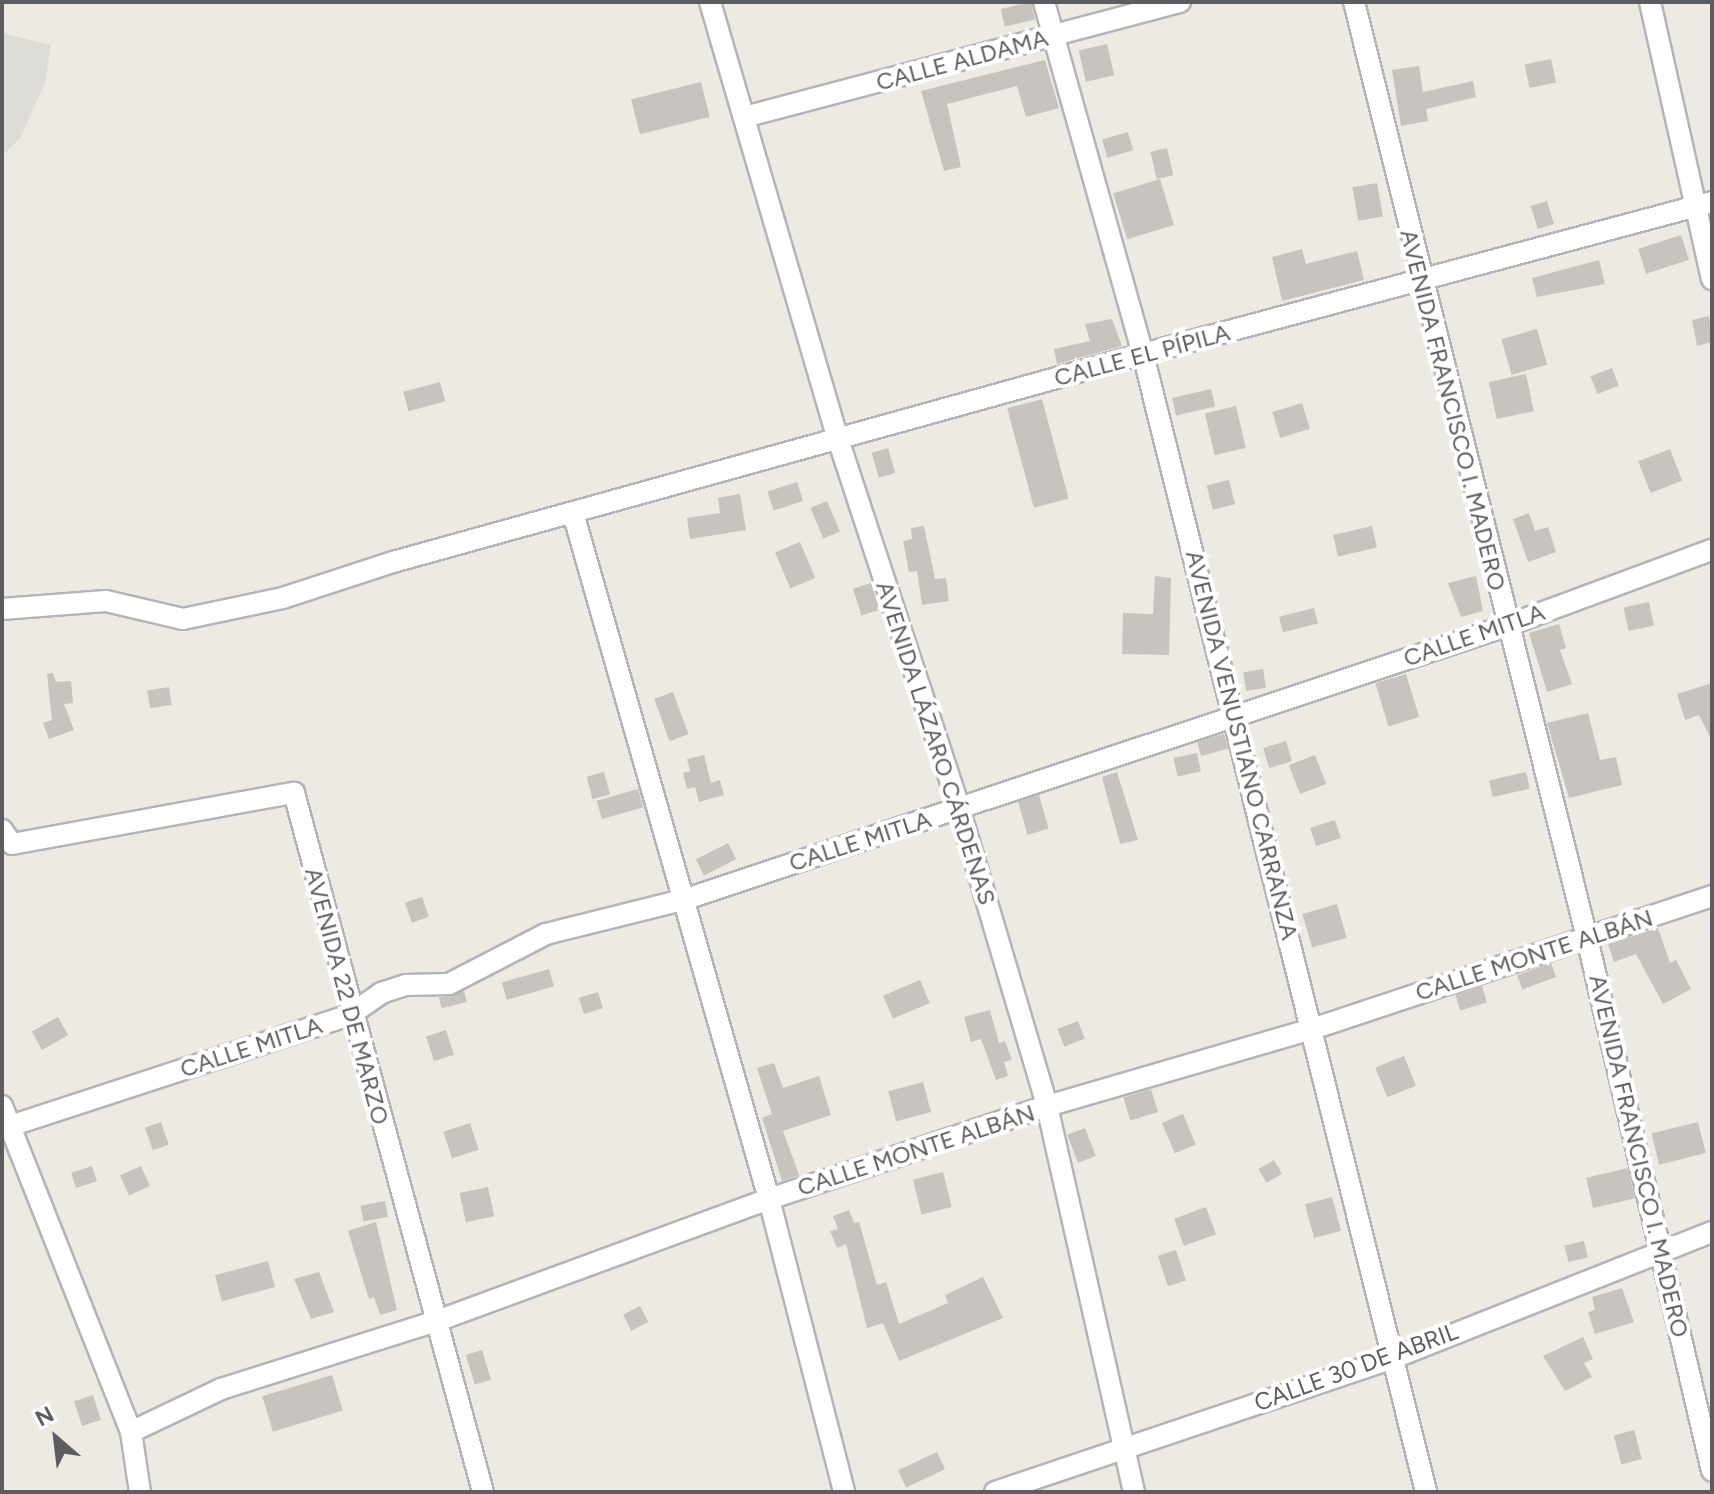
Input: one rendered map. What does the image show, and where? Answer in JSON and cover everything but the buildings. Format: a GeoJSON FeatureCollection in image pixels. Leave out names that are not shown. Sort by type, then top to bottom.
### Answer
{"type":"FeatureCollection","features":[{"type":"Feature","properties":{"kind":"street","name":"AVENIDA LÁZARO CÁRDENAS"},"geometry":{"type":"LineString","coordinates":[[710,2],[838,439],[959,808],[1047,1106],[1120,1448],[1134,1492]]}},
{"type":"Feature","properties":{"kind":"street","name":"AVENIDA VENUSTIANO CARRANZA"},"geometry":{"type":"LineString","coordinates":[[1044,2],[1143,354],[1235,713],[1426,1492]]}},
{"type":"Feature","properties":{"kind":"street","name":"CALLE ALDAMA"},"geometry":{"type":"LineString","coordinates":[[744,117],[1180,2]]}},
{"type":"Feature","properties":{"kind":"street","name":"AVENIDA FRANCISCO I. MADERO"},"geometry":{"type":"LineString","coordinates":[[1354,2],[1506,626],[1587,938],[1712,1471]]}},
{"type":"Feature","properties":{"kind":"street"},"geometry":{"type":"LineString","coordinates":[[1650,2],[1703,205],[1712,279]]}},
{"type":"Feature","properties":{"kind":"street","name":"CALLE EL PÍPILA"},"geometry":{"type":"LineString","coordinates":[[2,609],[106,601],[183,619],[283,598],[573,513],[1143,354],[1422,283],[1703,205]]}},
{"type":"Feature","properties":{"kind":"street"},"geometry":{"type":"LineString","coordinates":[[573,513],[686,899],[769,1199],[844,1492]]}},
{"type":"Feature","properties":{"kind":"street","name":"CALLE MITLA"},"geometry":{"type":"LineString","coordinates":[[10,1126],[350,1015],[381,993],[406,985],[449,984],[478,972],[546,934],[686,899],[1235,713],[1506,626],[1712,550]]}},
{"type":"Feature","properties":{"kind":"street","name":"AVENIDA 22 DE MARZO"},"geometry":{"type":"LineString","coordinates":[[2,830],[12,844],[294,793],[350,1015],[483,1492]]}},
{"type":"Feature","properties":{"kind":"street","name":"CALLE MONTE ALBÁN"},"geometry":{"type":"LineString","coordinates":[[131,1432],[221,1389],[437,1321],[769,1199],[1047,1106],[1312,1029],[1712,896]]}},
{"type":"Feature","properties":{"kind":"street"},"geometry":{"type":"LineString","coordinates":[[2,1106],[131,1432],[140,1492]]}},
{"type":"Feature","properties":{"kind":"street","name":"CALLE 30 DE ABRIL"},"geometry":{"type":"LineString","coordinates":[[995,1492],[1391,1359],[1662,1249],[1712,1232]]}},
{"type":"Feature","properties":{"kind":"shaded area"},"geometry":{"type":"Polygon","coordinates":[[[2,33],[51,45],[45,83],[20,138],[2,156],[2,33]]]}}]}
